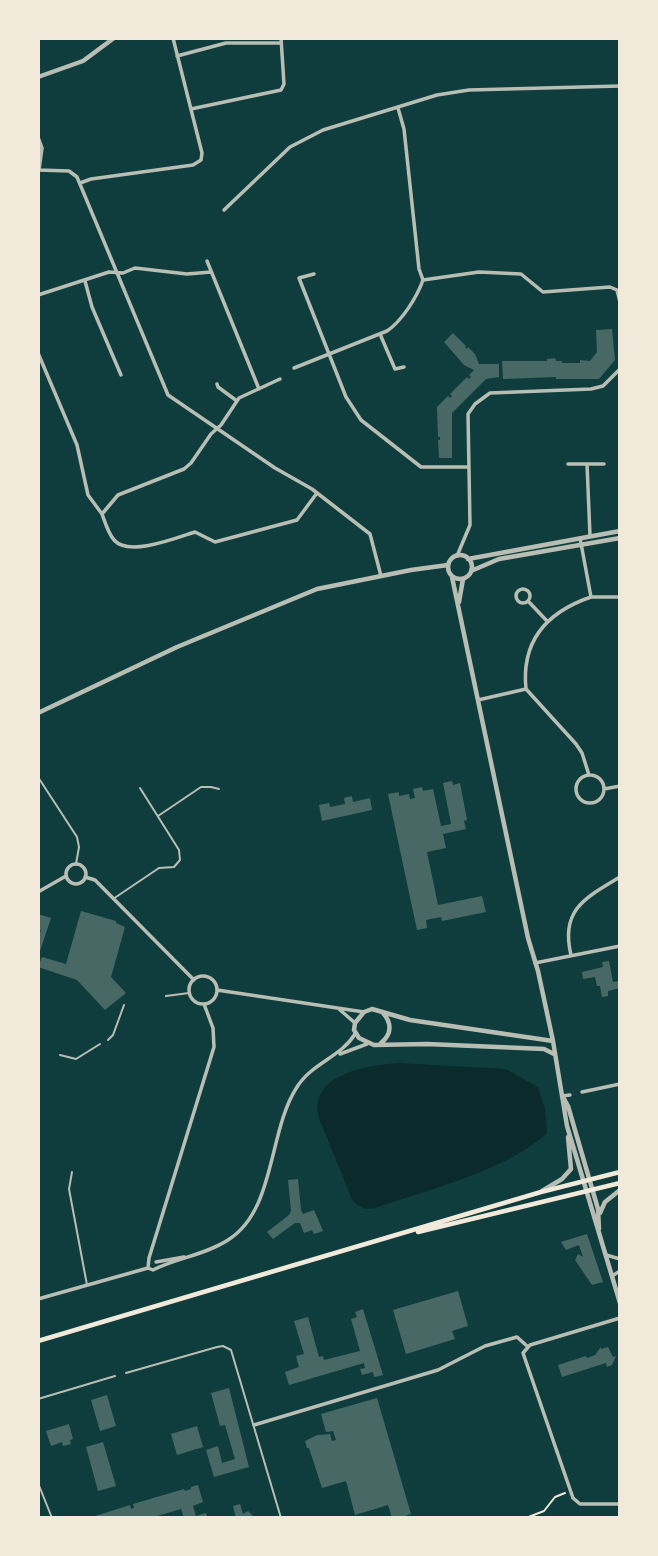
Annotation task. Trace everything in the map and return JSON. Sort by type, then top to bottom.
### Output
[{"type":"main road","points":[[38,1341],[541,1192],[620,1172]]},
{"type":"main road","points":[[373,1243],[620,1184]]},
{"type":"street","points":[[38,77],[83,61],[114,38]]},
{"type":"street","points":[[80,183],[91,179],[198,163],[202,153],[173,38]]},
{"type":"street","points":[[177,56],[226,41],[281,41],[284,84],[281,90],[191,109]]},
{"type":"street","points":[[224,210],[284,153],[301,140],[323,130],[437,96],[469,90],[620,86]]},
{"type":"street","points":[[295,368],[380,334],[396,323],[420,288],[423,280],[419,269],[404,129],[398,108]]},
{"type":"street","points":[[38,137],[42,148],[39,170],[73,172],[80,183],[163,389],[174,400],[317,493],[370,534],[381,576]]},
{"type":"street","points":[[207,261],[259,388]]},
{"type":"street","points":[[38,295],[108,272],[117,273],[135,268],[187,274],[211,272]]},
{"type":"street","points":[[423,280],[479,272],[521,274],[543,292],[614,288],[619,294],[620,302]]},
{"type":"street","points":[[314,274],[299,278],[346,397],[366,424],[421,467],[468,467]]},
{"type":"street","points":[[85,281],[92,307],[121,376]]},
{"type":"street","points":[[380,334],[395,369],[404,367]]},
{"type":"street","points":[[38,353],[77,445],[88,495],[102,514],[111,537],[121,546],[134,548],[195,532],[215,542],[289,524],[303,515],[317,493]]},
{"type":"street","points":[[541,1192],[562,1179],[570,1168],[567,1126],[553,1041],[448,565],[457,555],[470,525],[468,414],[483,397],[501,392],[591,389],[603,386],[620,369]]},
{"type":"street","points":[[102,514],[118,495],[184,469],[239,398],[280,379]]},
{"type":"street","points":[[216,384],[237,401]]},
{"type":"street","points":[[568,464],[604,464]]},
{"type":"street","points":[[587,464],[590,537]]},
{"type":"street","points":[[457,555],[468,559],[620,531]]},
{"type":"street","points":[[580,538],[591,597]]},
{"type":"street","points":[[459,610],[463,579],[471,571],[499,559],[620,538]]},
{"type":"street","points":[[468,559],[471,571]]},
{"type":"street","points":[[38,713],[166,652],[317,589],[448,565]]},
{"type":"street","points":[[452,577],[463,579]]},
{"type":"street","points":[[518,591],[528,591],[528,601],[524,603],[518,600],[518,591]]},
{"type":"street","points":[[589,775],[576,744],[526,689],[526,667],[530,649],[547,621],[570,604],[591,597],[620,597]]},
{"type":"street","points":[[528,601],[547,621]]},
{"type":"street","points":[[478,700],[526,689]]},
{"type":"street","points":[[589,775],[599,778],[604,789],[602,797],[595,802],[582,800],[577,787],[580,779],[589,775]]},
{"type":"street","points":[[604,789],[620,786]]},
{"type":"street","points":[[38,892],[66,876],[68,867],[76,864],[84,868],[85,877],[82,882],[75,884],[66,876]]},
{"type":"street","points":[[85,877],[94,880],[194,980]]},
{"type":"street","points":[[571,955],[569,928],[574,911],[583,900],[620,877]]},
{"type":"street","points":[[535,963],[620,946]]},
{"type":"street","points":[[201,976],[210,978],[217,990],[212,1001],[204,1004],[196,1002],[189,993],[194,980],[201,976]]},
{"type":"street","points":[[217,990],[364,1012],[372,1009],[410,1020],[553,1041]]},
{"type":"street","points":[[148,1268],[214,1046],[213,1028],[204,1004]]},
{"type":"street","points":[[337,1008],[355,1023]]},
{"type":"street","points":[[38,1299],[148,1268],[153,1270],[228,1240],[248,1221],[259,1198],[292,1096],[310,1072],[347,1046],[355,1034],[355,1023],[364,1012]]},
{"type":"street","points":[[380,1043],[390,1029],[383,1013]]},
{"type":"street","points":[[355,1034],[367,1044]]},
{"type":"street","points":[[495,1047],[503,1044],[543,1046],[553,1041]]},
{"type":"street","points":[[331,1056],[367,1044],[380,1043],[544,1049],[555,1055]]},
{"type":"street","points":[[582,1092],[620,1084]]},
{"type":"street","points":[[562,1096],[570,1095]]},
{"type":"street","points":[[562,1096],[568,1106],[591,1179],[600,1217]]},
{"type":"street","points":[[567,1126],[620,1303]]},
{"type":"street","points":[[599,1230],[605,1202],[620,1190]]},
{"type":"street","points":[[149,1262],[193,1255]]},
{"type":"street","points":[[606,1255],[620,1259]]},
{"type":"street","points":[[156,1262],[156,1268]]},
{"type":"street","points":[[612,1276],[620,1271]]},
{"type":"street","points":[[620,1318],[527,1346],[523,1354],[574,1500],[580,1504],[620,1504]]},
{"type":"street","points":[[254,1425],[437,1370],[499,1341],[517,1337],[527,1346]]},
{"type":"lane","points":[[38,777],[76,837],[79,848],[76,864]]},
{"type":"lane","points":[[157,817],[201,787],[219,789]]},
{"type":"lane","points":[[113,899],[159,868],[169,869],[180,860],[178,850],[140,788]]},
{"type":"lane","points":[[166,996],[189,993]]},
{"type":"lane","points":[[108,1040],[113,1035],[124,1005]]},
{"type":"lane","points":[[60,1055],[76,1059],[100,1044]]},
{"type":"lane","points":[[72,1172],[69,1189],[87,1286]]},
{"type":"lane","points":[[126,1373],[218,1347],[231,1350],[281,1517]]},
{"type":"lane","points":[[38,1399],[115,1376]]},
{"type":"lane","points":[[38,1483],[52,1517]]},
{"type":"path","points":[[526,1517],[544,1511],[555,1497],[570,1492]]},
{"type":"water","points":[[399,1063],[506,1069],[538,1087],[545,1109],[547,1133],[513,1157],[468,1177],[376,1208],[362,1208],[352,1200],[320,1122],[319,1100],[324,1089],[333,1080],[345,1074],[373,1066]]},
{"type":"building","points":[[612,329],[615,360],[599,379],[503,379],[502,361],[547,361],[555,358],[562,363],[590,361],[597,352],[596,330]]},
{"type":"building","points":[[453,333],[475,354],[479,364],[499,364],[499,377],[486,379],[452,413],[452,458],[439,458],[437,407],[448,396],[452,396],[450,394],[467,377],[471,377],[469,375],[474,370],[464,365],[444,342]]},
{"type":"building","points":[[452,781],[453,785],[460,783],[467,820],[464,821],[466,829],[443,834],[446,848],[427,852],[438,905],[482,896],[486,912],[442,921],[441,917],[426,920],[427,928],[417,930],[388,794],[409,794],[410,799],[415,798],[413,789],[433,789],[441,826],[451,824],[443,783]]},
{"type":"building","points":[[352,796],[353,802],[370,798],[372,810],[322,821],[319,805],[329,803],[330,807],[345,804],[344,798]]},
{"type":"building","points":[[81,911],[116,921],[125,927],[111,977],[126,993],[105,1010],[77,980],[38,967],[42,957],[66,964]]},
{"type":"building","points":[[38,914],[51,918],[39,954],[38,938],[41,930],[38,929]]},
{"type":"building","points":[[609,961],[613,982],[620,981],[620,988],[608,991],[608,996],[602,997],[595,977],[583,979],[582,972],[603,967],[602,962]]},
{"type":"building","points":[[298,1179],[301,1210],[303,1214],[314,1210],[323,1231],[314,1234],[312,1230],[304,1233],[300,1223],[295,1223],[273,1239],[267,1232],[291,1211],[288,1180]]},
{"type":"building","points":[[587,1234],[603,1282],[592,1285],[575,1260],[578,1254],[583,1257],[579,1245],[566,1250],[561,1242]]},
{"type":"building","points":[[458,1291],[468,1326],[452,1331],[455,1339],[406,1354],[393,1310]]},
{"type":"building","points":[[363,1309],[383,1375],[374,1377],[373,1372],[362,1375],[360,1369],[365,1368],[364,1363],[289,1385],[285,1372],[299,1367],[296,1356],[304,1354],[294,1321],[308,1317],[319,1357],[323,1356],[324,1360],[360,1351],[351,1319],[357,1317],[355,1312]]},
{"type":"building","points":[[601,1347],[608,1347],[613,1357],[616,1356],[612,1365],[607,1367],[606,1363],[562,1377],[558,1365],[595,1355]]},
{"type":"building","points":[[229,1388],[249,1467],[214,1477],[206,1450],[218,1446],[222,1463],[235,1459],[225,1425],[220,1426],[211,1393]]},
{"type":"building","points":[[107,1395],[116,1426],[100,1431],[91,1400]]},
{"type":"building","points":[[377,1398],[411,1514],[399,1518],[392,1518],[388,1505],[355,1515],[346,1481],[322,1488],[305,1441],[317,1435],[330,1434],[332,1441],[336,1440],[333,1431],[326,1432],[321,1414]]},
{"type":"building","points":[[69,1424],[73,1439],[70,1440],[71,1444],[63,1446],[62,1442],[51,1446],[46,1431]]},
{"type":"building","points":[[197,1426],[203,1447],[177,1455],[171,1434]]},
{"type":"building","points":[[103,1442],[116,1486],[98,1491],[86,1447]]},
{"type":"building","points":[[198,1485],[203,1502],[193,1506],[196,1516],[206,1513],[208,1518],[184,1518],[181,1509],[150,1518],[89,1518],[130,1505],[131,1509],[134,1508],[133,1504],[184,1489],[185,1491]]},
{"type":"building","points":[[240,1504],[243,1514],[248,1511],[255,1518],[236,1518],[233,1506]]}]
